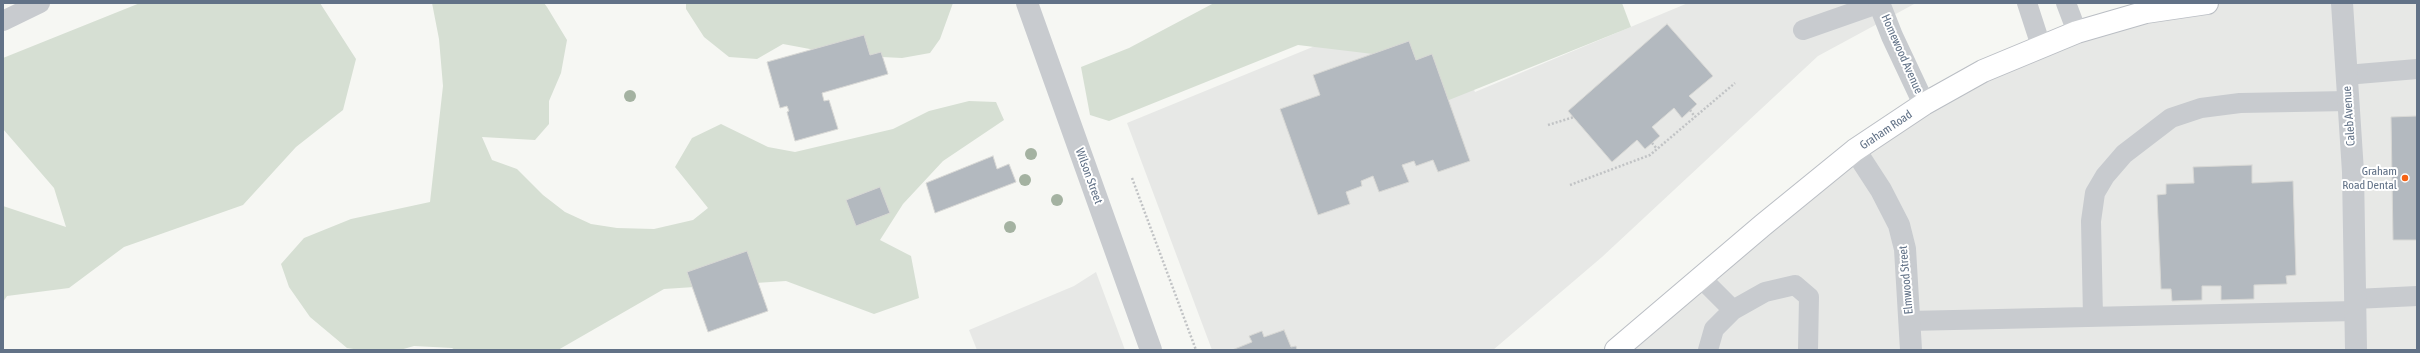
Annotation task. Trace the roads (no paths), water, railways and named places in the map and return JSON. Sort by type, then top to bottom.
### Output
[{"type":"main road","name":"Graham Road","points":[[1616,350],[1855,150],[1924,104],[1983,71],[2077,32],[2146,12],[2207,3]]},
{"type":"street","name":"Wilson Street","points":[[1027,3],[1151,350]]},
{"type":"street","name":"Homewood Avenue","points":[[1880,3],[1892,36],[1924,104]]},
{"type":"street","name":"Caleb Avenue","points":[[2342,3],[2353,172],[2356,350]]},
{"type":"street","name":"Elmwood Street","points":[[1855,150],[1881,190],[1899,225],[1905,249],[1911,350]]},
{"type":"lane","points":[[3,21],[40,3]]},
{"type":"lane","points":[[1803,30],[1880,3]]},
{"type":"lane","points":[[2027,3],[2041,46]]},
{"type":"lane","points":[[2066,3],[2077,32]]},
{"type":"lane","points":[[2346,75],[2417,69]]},
{"type":"lane","points":[[2093,317],[2092,209],[2095,193],[2104,176],[2124,154],[2171,118],[2201,108],[2240,103],[2348,101]]},
{"type":"lane","points":[[1701,278],[1733,310]]},
{"type":"lane","points":[[1708,350],[1714,329],[1733,310],[1765,292],[1795,285],[1809,297],[1808,350]]},
{"type":"lane","points":[[1909,321],[2093,317],[2355,305],[2417,296]]},
{"type":"place","name":"Graham Road Dental","points":[[2405,178]]}]
